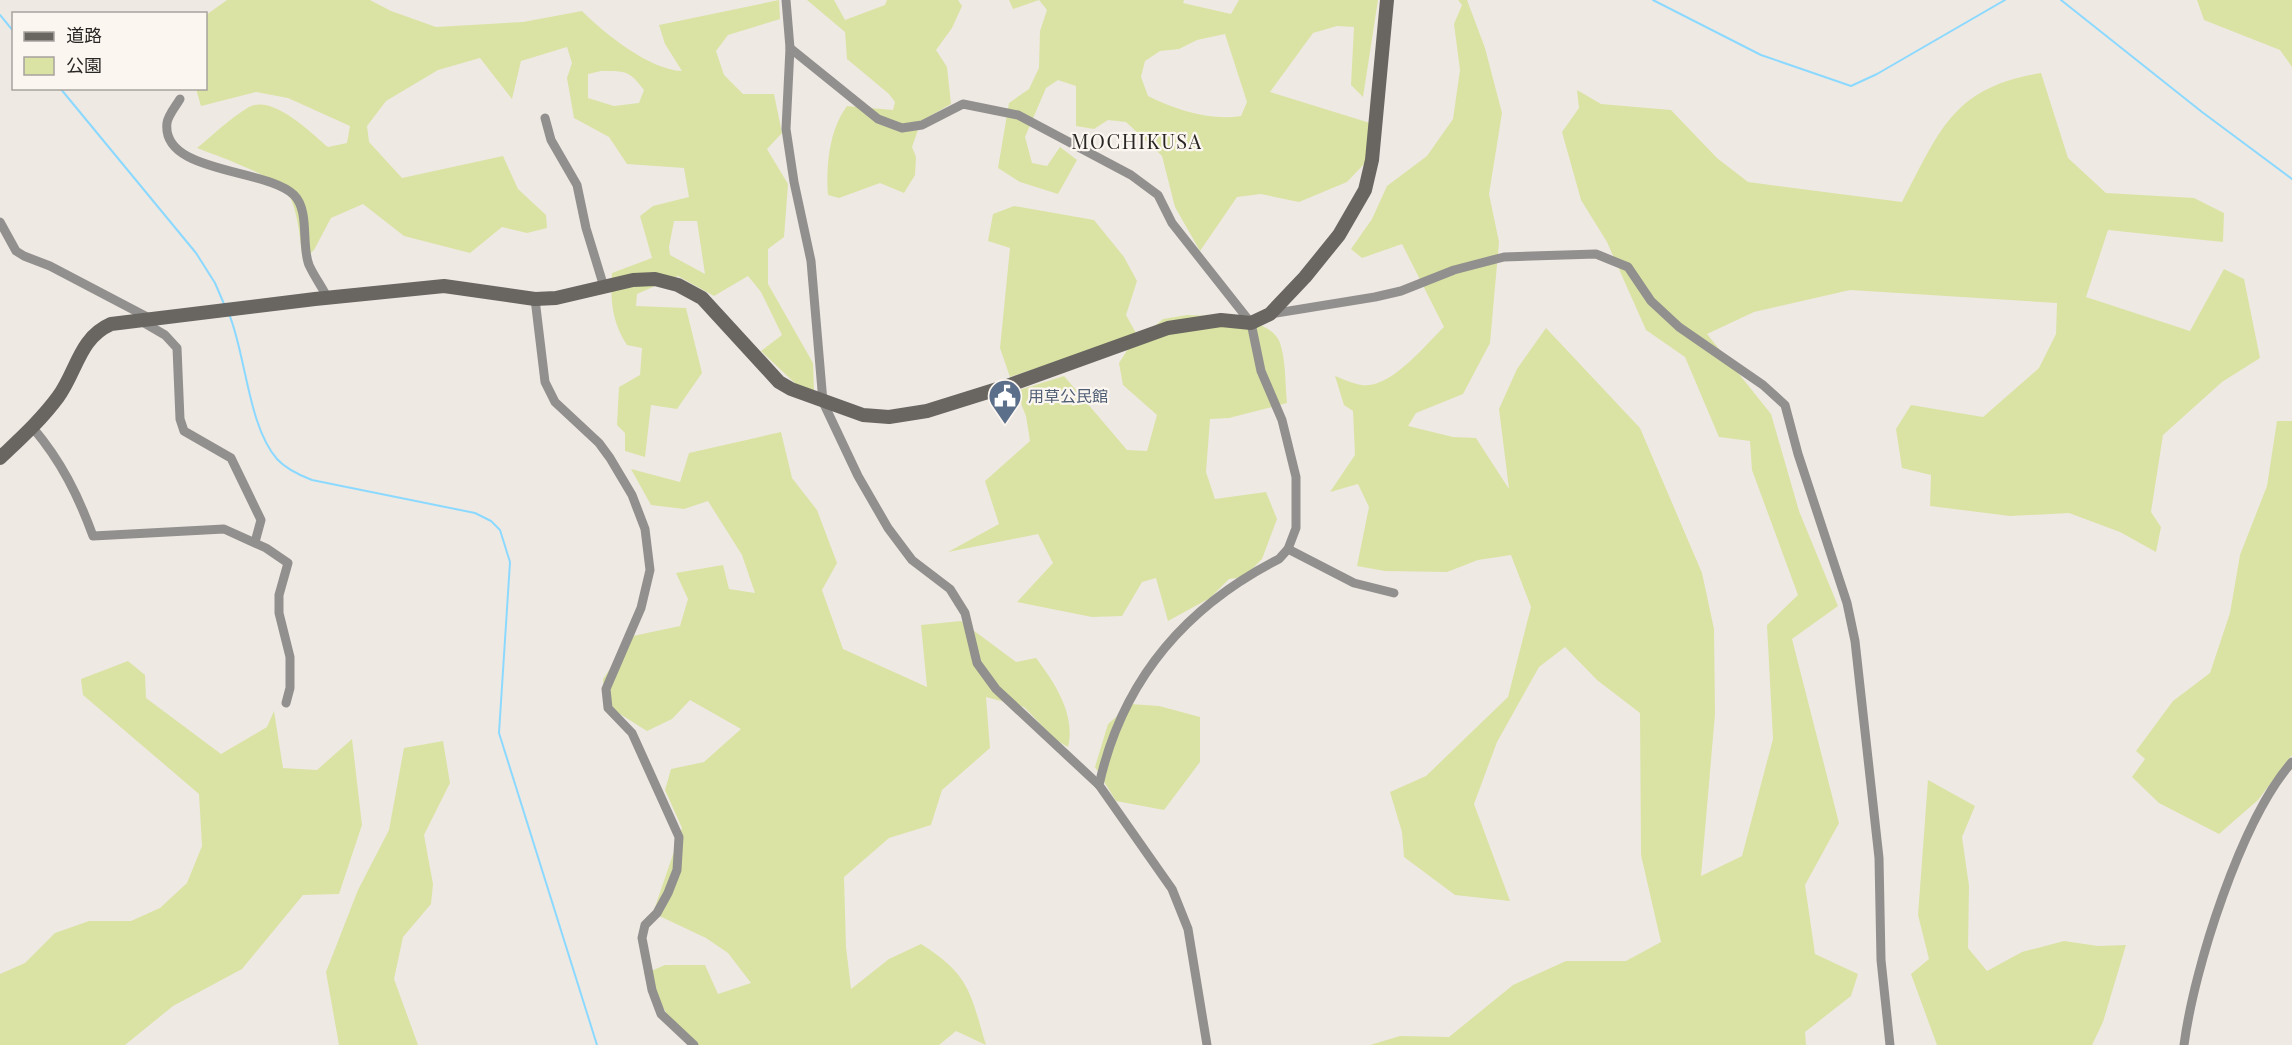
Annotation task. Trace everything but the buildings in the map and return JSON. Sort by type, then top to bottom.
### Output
[{"type":"street","points":[[786,0],[790,48],[786,129],[794,182],[811,261],[823,402],[858,476],[888,528],[912,560],[950,589],[965,613],[977,663],[996,689],[1099,785],[1172,889],[1188,929],[1207,1045]]},
{"type":"street","points":[[1270,314],[1305,277],[1339,235],[1365,190],[1372,160],[1387,0]]},
{"type":"street","points":[[790,48],[878,119],[902,128],[922,125],[963,104],[987,107],[1018,115],[1131,176],[1158,195],[1172,223],[1198,258],[1216,275],[1251,323],[1261,371],[1282,420],[1296,477],[1296,528],[1288,549],[1279,559],[1194,615],[1173,636],[1145,675],[1110,742],[1099,785]]},
{"type":"street","points":[[180,99],[167,121],[167,131],[174,148],[193,160],[260,178],[292,193],[300,203],[304,248],[309,266],[327,297]]},
{"type":"street","points":[[545,118],[552,140],[577,185],[586,228],[604,287]]},
{"type":"street","points":[[0,222],[16,251],[50,266],[145,319],[177,348],[179,407],[184,431],[231,458],[261,520],[255,542]]},
{"type":"street","points":[[0,458],[33,428],[60,395],[84,345],[99,329],[111,324],[145,319],[327,297],[444,286],[535,299],[556,298],[633,280],[655,279],[678,285],[702,298],[779,382],[823,402],[864,415],[881,416],[927,411],[1007,386],[1168,328],[1221,320],[1251,323],[1270,314],[1393,293],[1454,270],[1504,256],[1596,254],[1628,267],[1651,301],[1679,327],[1763,386],[1785,405],[1847,603],[1855,641],[1879,858],[1881,960],[1890,1045]]},
{"type":"street","points":[[535,299],[545,382],[555,402],[599,443],[610,458],[632,495],[647,538],[650,570],[641,608],[606,689],[608,708],[632,733],[679,837],[677,870],[657,913],[645,925],[642,938],[652,990],[661,1014],[694,1045]]},
{"type":"street","points":[[33,428],[56,455],[70,480],[93,536],[224,529],[255,542],[288,563],[279,595],[279,613],[290,657],[290,688],[286,703]]},
{"type":"street","points":[[1288,549],[1354,584],[1394,592]]},
{"type":"street","points":[[2184,1045],[2199,975],[2221,904],[2258,812],[2292,762]]},
{"type":"green space","points":[[227,0],[370,0],[391,11],[436,27],[523,22],[582,11],[615,40],[642,58],[669,69],[682,71],[665,44],[659,25],[779,0],[780,19],[728,35],[716,51],[724,75],[743,94],[774,94],[782,133],[767,149],[788,184],[784,237],[768,249],[768,284],[813,363],[814,391],[800,388],[761,351],[782,335],[761,292],[748,276],[714,296],[678,276],[637,294],[636,306],[686,308],[702,373],[677,409],[651,405],[645,457],[625,451],[625,433],[617,425],[619,387],[640,375],[642,348],[627,345],[618,328],[612,302],[612,273],[652,258],[640,216],[653,206],[689,197],[684,168],[627,164],[609,137],[574,118],[567,78],[572,63],[567,47],[521,61],[512,99],[480,58],[438,70],[386,101],[367,126],[369,142],[402,178],[503,156],[518,189],[546,215],[547,228],[527,233],[502,227],[470,253],[404,236],[363,204],[331,218],[314,250],[303,260],[296,214],[286,191],[257,172],[197,148],[235,116],[259,104],[280,110],[328,147],[347,143],[350,126],[288,98],[256,92],[201,106],[196,90],[207,90],[207,14]],"holes":[[[601,71],[630,75],[644,90],[639,103],[614,106],[588,98],[588,74]],[[674,221],[697,221],[705,274],[670,255],[669,247]]]},
{"type":"green space","points":[[807,0],[834,0],[845,20],[885,5],[887,0],[958,0],[962,6],[952,28],[936,50],[947,67],[951,104],[921,121],[912,147],[916,157],[915,175],[904,193],[880,183],[839,198],[828,195],[830,149],[836,126],[847,106],[893,110],[895,102],[889,94],[847,59],[845,32]]},
{"type":"green space","points":[[1009,0],[1039,0],[1013,9]]},
{"type":"green space","points":[[1039,0],[1184,0],[1183,3],[1231,14],[1239,0],[1378,0],[1363,97],[1351,85],[1354,27],[1337,26],[1313,33],[1270,92],[1370,123],[1365,163],[1347,182],[1299,202],[1261,194],[1237,197],[1200,251],[1175,207],[1162,156],[1126,122],[1108,120],[1094,129],[1076,126],[1076,86],[1058,80],[1046,88],[1025,137],[1032,163],[1047,166],[1060,147],[1077,160],[1058,194],[1020,182],[998,168],[1009,103],[1029,89],[1039,68],[1040,31],[1047,10]],"holes":[[[1225,34],[1247,102],[1241,116],[1229,117],[1205,116],[1170,106],[1148,96],[1141,77],[1145,61],[1160,51],[1179,49],[1197,40]]]},
{"type":"green space","points":[[1458,0],[1467,0],[1485,48],[1502,113],[1489,194],[1499,242],[1490,343],[1463,394],[1416,413],[1408,426],[1453,437],[1476,438],[1509,489],[1499,409],[1517,369],[1546,328],[1640,428],[1702,573],[1714,629],[1715,714],[1701,876],[1742,856],[1773,739],[1767,625],[1798,595],[1752,470],[1750,441],[1719,437],[1685,357],[1646,330],[1607,242],[1581,200],[1562,132],[1579,108],[1577,90],[1601,104],[1671,110],[1717,158],[1748,182],[1902,202],[1939,133],[1968,101],[1988,89],[2011,80],[2041,73],[2068,158],[2106,193],[2194,198],[2224,213],[2223,242],[2108,230],[2086,297],[2190,331],[2224,269],[2244,279],[2260,358],[2222,382],[2163,435],[2151,512],[2161,527],[2156,552],[2120,532],[2069,513],[2010,516],[1930,506],[1931,475],[1902,468],[1896,429],[1911,405],[1983,417],[2039,368],[2056,334],[2057,303],[1850,290],[1754,312],[1707,334],[1771,414],[1799,511],[1838,606],[1792,639],[1839,823],[1805,885],[1815,954],[1858,974],[1851,996],[1805,1032],[1806,1045],[1370,1045],[1400,1036],[1449,1037],[1513,985],[1566,961],[1626,961],[1661,942],[1641,855],[1640,713],[1597,680],[1565,647],[1539,667],[1497,742],[1474,804],[1510,901],[1455,895],[1404,857],[1402,832],[1390,792],[1426,776],[1508,697],[1531,607],[1511,555],[1478,560],[1447,572],[1385,571],[1357,566],[1369,507],[1358,484],[1330,492],[1355,455],[1353,411],[1344,405],[1335,376],[1362,385],[1384,380],[1407,364],[1444,327],[1402,244],[1362,258],[1351,249],[1372,219],[1387,186],[1427,156],[1453,119],[1460,70],[1454,24],[1462,5]]},
{"type":"green space","points":[[2197,0],[2292,0],[2292,67],[2280,50],[2204,20]]},
{"type":"green space","points":[[1014,206],[1094,220],[1124,257],[1137,281],[1126,315],[1137,335],[1010,377],[1000,348],[1010,248],[988,241],[993,214]]},
{"type":"green space","points":[[1187,315],[1224,317],[1252,322],[1274,334],[1282,350],[1287,403],[1229,418],[1210,419],[1206,472],[1215,499],[1266,492],[1277,519],[1262,559],[1244,577],[1229,579],[1210,598],[1168,621],[1156,578],[1142,582],[1122,616],[1092,617],[1017,602],[1053,563],[1038,534],[948,552],[999,524],[985,481],[1030,441],[1026,416],[1016,391],[1064,376],[1127,450],[1147,451],[1157,415],[1123,385],[1119,363],[1128,349],[1163,319]]},
{"type":"green space","points":[[2277,421],[2292,421],[2292,755],[2258,800],[2219,834],[2159,803],[2132,777],[2145,759],[2136,751],[2173,701],[2210,673],[2230,613],[2240,555],[2267,486]]},
{"type":"green space","points":[[781,432],[792,478],[817,510],[837,563],[822,590],[843,649],[927,687],[921,625],[961,621],[1016,662],[1036,658],[1057,689],[1066,711],[1070,735],[1068,747],[1056,740],[1024,707],[986,697],[990,748],[942,790],[931,825],[889,838],[844,877],[846,947],[851,989],[889,959],[921,944],[950,965],[966,986],[986,1045],[956,1031],[939,1045],[695,1045],[667,1014],[644,974],[665,965],[705,965],[718,994],[751,983],[728,953],[706,938],[653,913],[682,828],[665,790],[671,769],[704,762],[741,729],[690,700],[672,719],[647,731],[604,704],[603,679],[633,636],[680,626],[688,599],[676,573],[723,565],[729,589],[755,593],[742,555],[708,501],[684,509],[651,505],[631,469],[680,482],[689,453]]},
{"type":"green space","points":[[128,661],[145,675],[146,698],[221,754],[267,727],[274,711],[283,768],[317,770],[352,739],[362,825],[339,894],[303,895],[242,969],[173,1006],[125,1045],[0,1045],[0,974],[25,963],[55,933],[89,921],[131,921],[160,908],[187,883],[202,846],[199,794],[83,695],[81,679]]},
{"type":"green space","points":[[1131,704],[1159,706],[1200,717],[1200,762],[1164,810],[1116,801],[1095,767],[1108,724]]},
{"type":"green space","points":[[443,741],[450,783],[424,835],[433,884],[431,904],[403,937],[394,979],[418,1045],[339,1045],[326,972],[358,890],[389,830],[404,748]]},
{"type":"green space","points":[[1928,780],[1975,806],[1962,837],[1969,886],[1968,948],[1987,971],[2022,952],[2064,941],[2098,946],[2126,945],[2103,1022],[2092,1045],[1937,1045],[1911,974],[1929,959],[1918,915]]},
{"type":"waterway","points":[[1653,0],[1761,55],[1851,86],[1877,74],[2005,0]]},
{"type":"waterway","points":[[2061,0],[2202,112],[2292,179]]},
{"type":"waterway","points":[[0,15],[12,30]]},
{"type":"waterway","points":[[62,90],[196,253],[215,283],[224,304]]},
{"type":"waterway","points":[[229,314],[260,428],[267,445],[284,466],[312,480],[475,513],[491,521],[500,530],[510,562],[499,733],[597,1045]]},
{"type":"place","name":"用草公民館","points":[[1005,425]]},
{"type":"district","name":"MOCHIKUSA","points":[[1137,142]]}]
